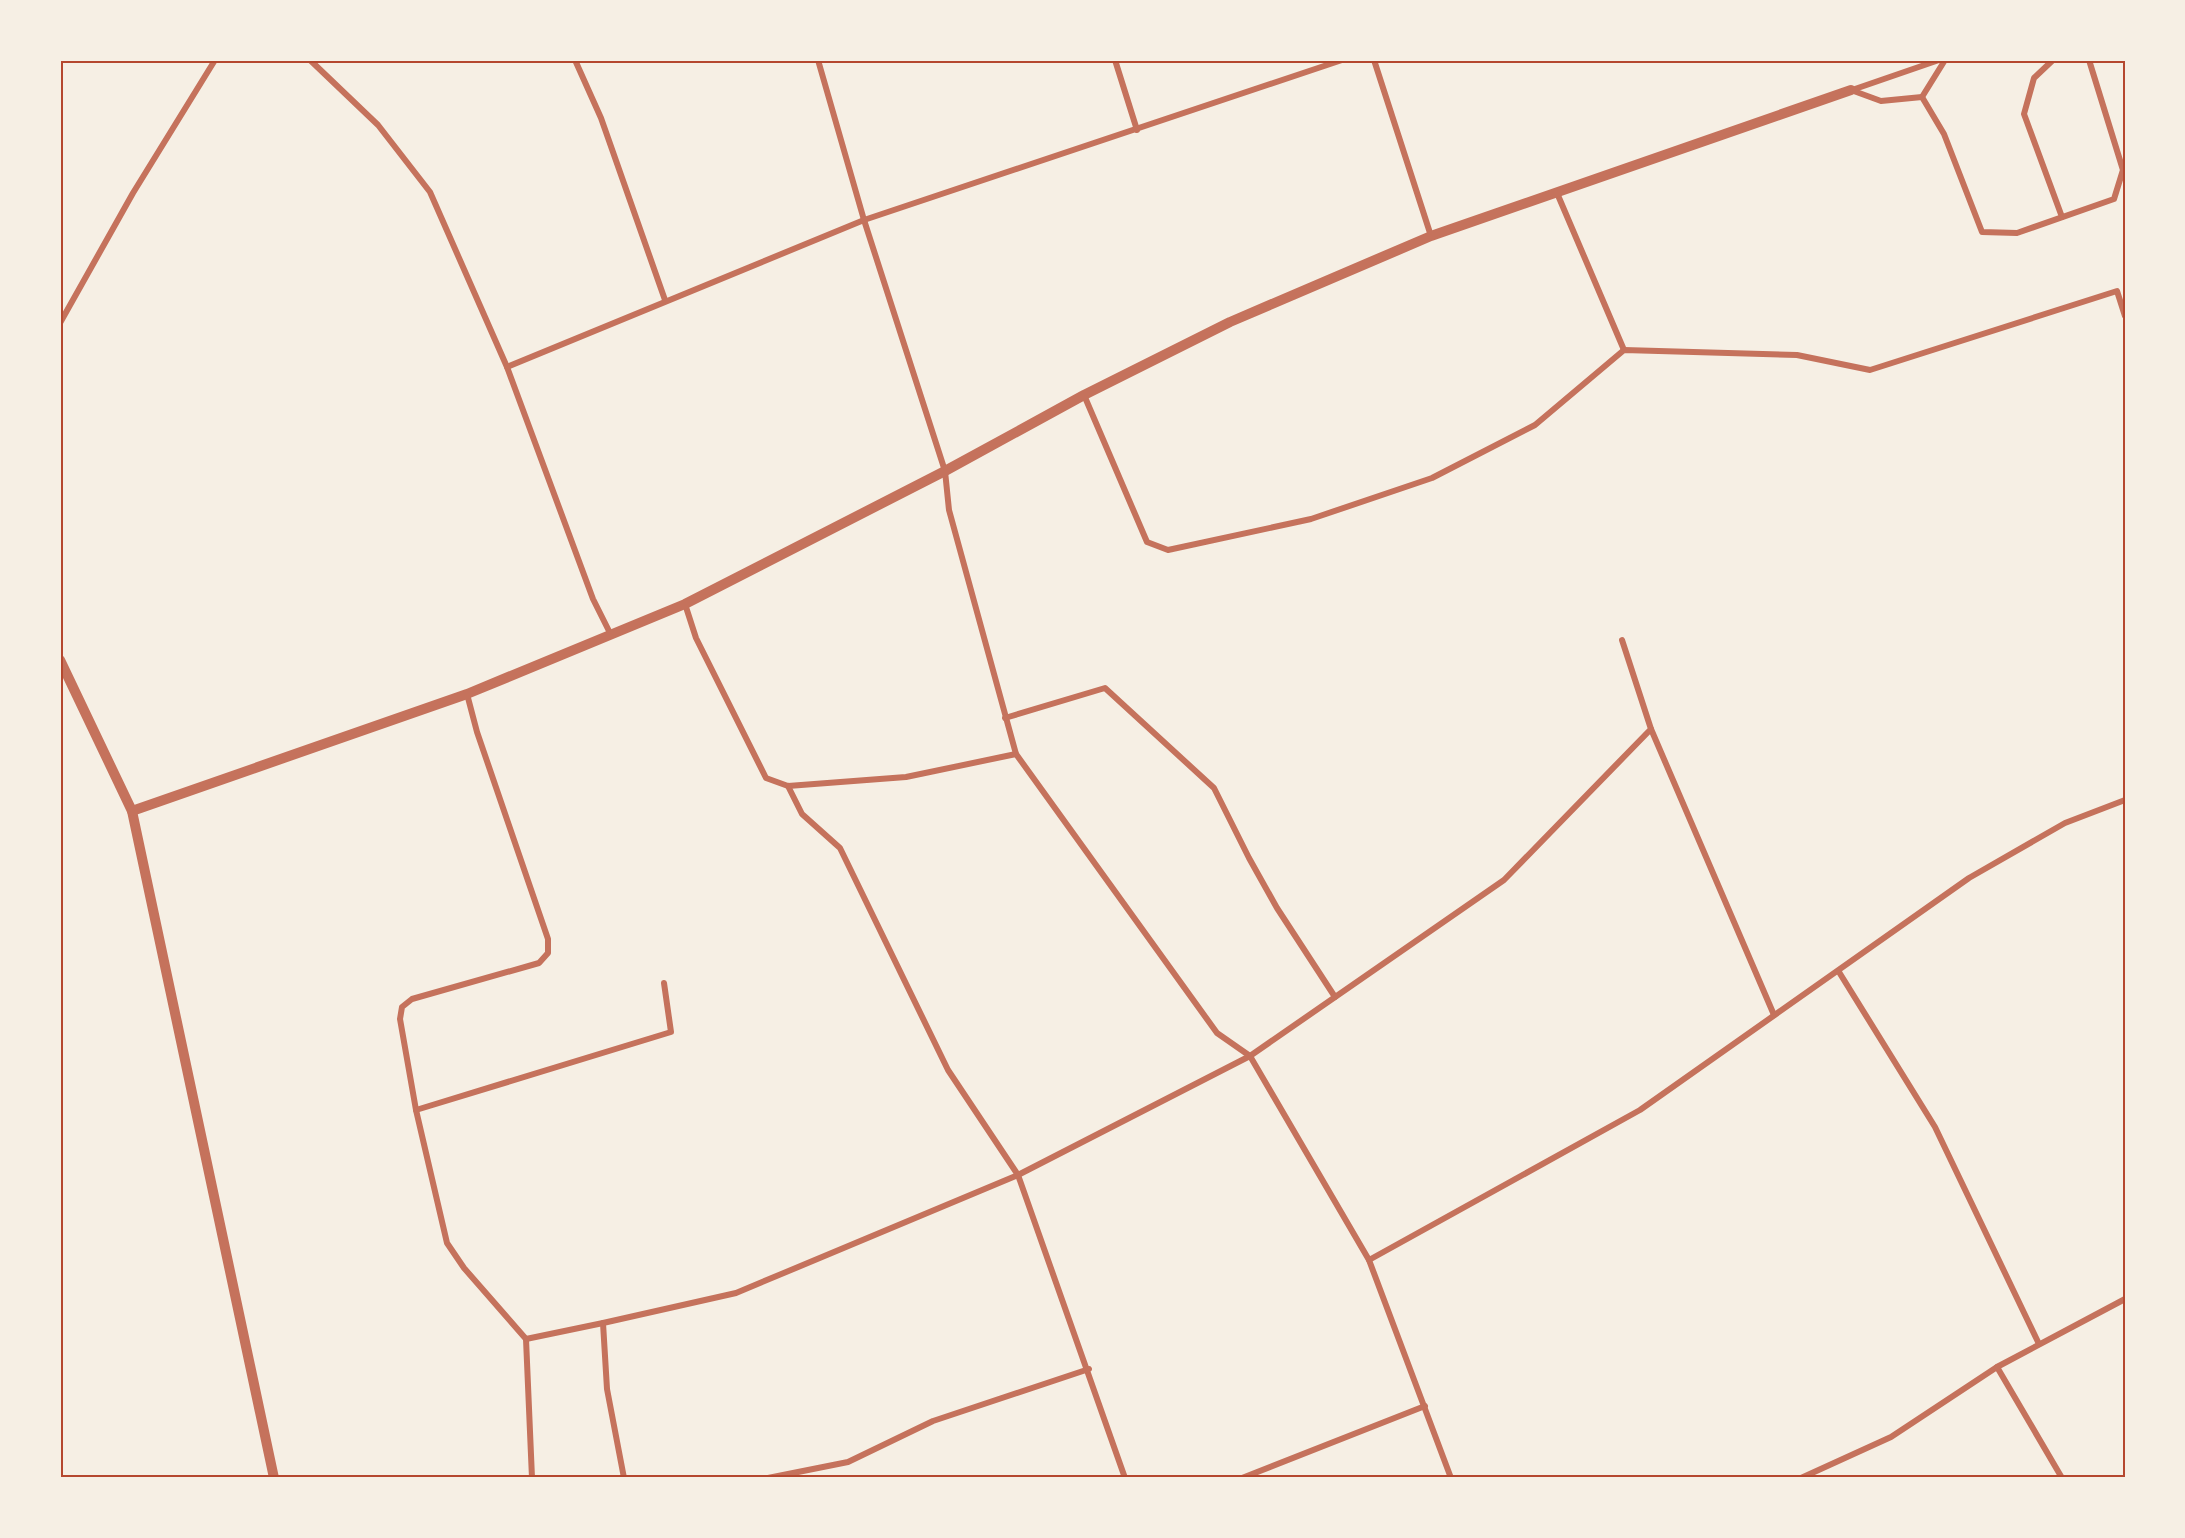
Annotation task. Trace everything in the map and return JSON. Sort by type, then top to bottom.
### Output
[{"type":"street","points":[[60,323],[133,193],[214,60]]},
{"type":"street","points":[[310,60],[378,125],[430,192],[507,367],[593,598],[611,635]]},
{"type":"street","points":[[575,60],[601,118],[666,300]]},
{"type":"street","points":[[818,60],[864,220],[945,471],[949,510],[1016,754],[1217,1033],[1250,1056],[1369,1260],[1451,1478]]},
{"type":"street","points":[[1115,60],[1137,130]]},
{"type":"street","points":[[507,367],[864,220],[1342,60]]},
{"type":"street","points":[[1374,60],[1431,236]]},
{"type":"street","points":[[132,811],[467,694],[685,604],[945,471],[1084,395],[1230,322],[1431,236],[1938,60]]},
{"type":"street","points":[[1922,97],[1946,60]]},
{"type":"street","points":[[2053,60],[2034,78],[2024,114],[2062,217]]},
{"type":"street","points":[[1922,97],[1944,134],[1982,232],[2017,233],[2114,199],[2123,170],[2089,60]]},
{"type":"street","points":[[1851,90],[1881,101],[1922,97]]},
{"type":"street","points":[[1557,193],[1624,350]]},
{"type":"street","points":[[1084,395],[1147,542],[1168,550],[1311,519],[1432,478],[1535,425],[1624,350],[1797,355],[1870,370],[2116,291],[2125,316]]},
{"type":"street","points":[[685,604],[696,638],[766,778],[788,786],[906,777],[1016,754]]},
{"type":"street","points":[[1622,640],[1652,729],[1774,1015]]},
{"type":"street","points":[[60,660],[132,811],[274,1478]]},
{"type":"street","points":[[1005,718],[1105,688],[1214,788],[1249,858],[1335,997]]},
{"type":"street","points":[[467,694],[477,732],[548,939],[548,953],[539,963],[412,999],[402,1007],[400,1018],[416,1110],[447,1243],[464,1268],[526,1339],[532,1478]]},
{"type":"street","points":[[526,1339],[736,1293],[1018,1175],[1250,1056],[1504,880],[1652,729]]},
{"type":"street","points":[[788,786],[802,814],[840,848],[948,1070],[1018,1175],[1089,1369],[1125,1478]]},
{"type":"street","points":[[1369,1260],[1640,1110],[1839,972],[1969,878],[2065,823],[2125,800]]},
{"type":"street","points":[[1839,972],[1935,1127],[2039,1344]]},
{"type":"street","points":[[416,1110],[671,1032],[664,983]]},
{"type":"street","points":[[1801,1478],[1891,1437],[1997,1367],[2125,1299]]},
{"type":"street","points":[[603,1323],[607,1389],[624,1478]]},
{"type":"street","points":[[1997,1367],[2062,1478]]},
{"type":"street","points":[[768,1478],[848,1462],[933,1420],[1089,1369]]},
{"type":"street","points":[[1242,1478],[1425,1406]]}]
